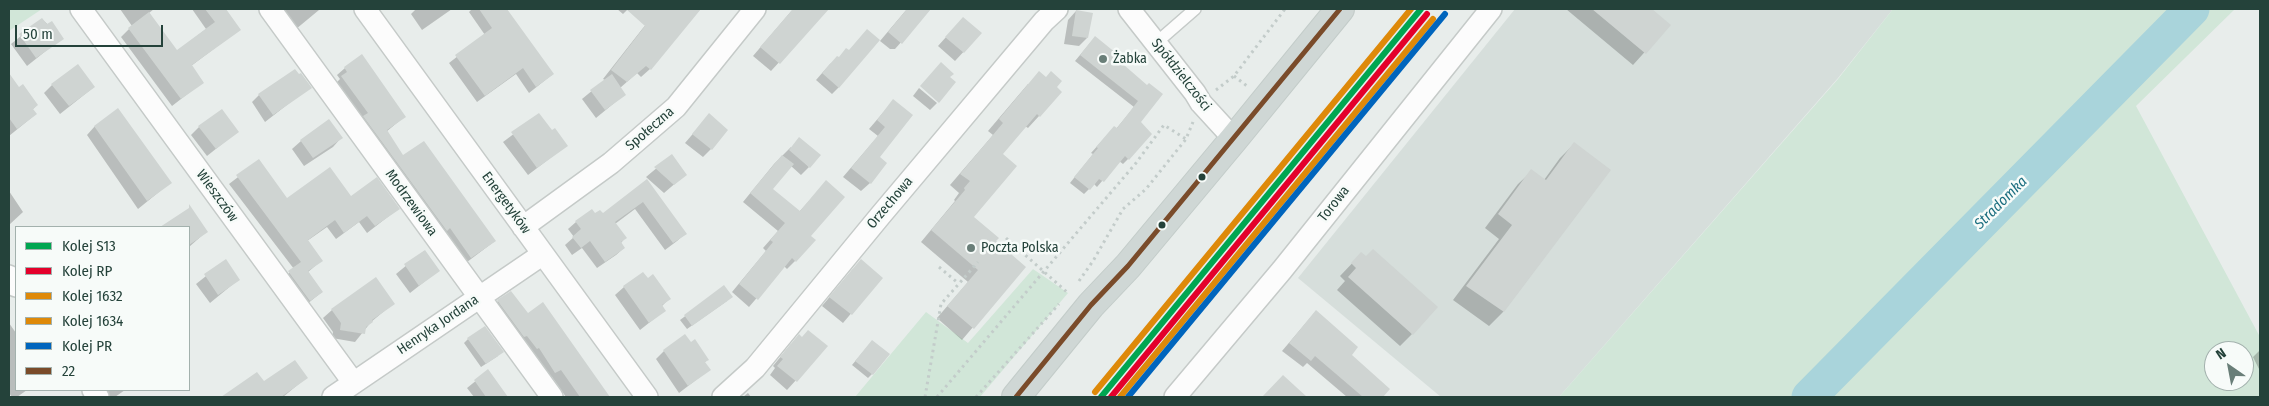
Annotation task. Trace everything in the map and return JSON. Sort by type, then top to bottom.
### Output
[{"type":"main road","points":[[1016,397],[1091,305],[1128,266],[1340,9]]},
{"type":"street","name":"Wieszczów","points":[[81,9],[353,382]]},
{"type":"street","name":"Modrzewiowa","points":[[270,9],[552,397]]},
{"type":"street","name":"Energetyków","points":[[365,9],[647,397]]},
{"type":"street","name":"Społeczna","points":[[523,227],[611,163],[676,107],[755,9]]},
{"type":"street","name":"Orzechowa","points":[[723,397],[755,368],[1044,21],[1057,9]]},
{"type":"street","name":"Spółdzielczości","points":[[1129,9],[1195,92],[1201,104],[1234,139]]},
{"type":"street","name":"Torowa","points":[[1175,397],[1282,270],[1491,9]]},
{"type":"street","name":"Henryka Jordana","points":[[333,397],[543,254]]},
{"type":"lane","points":[[1156,43],[1195,9]]},
{"type":"path","points":[[1211,94],[1234,76],[1285,9]]},
{"type":"path","points":[[976,397],[1068,293],[1093,261],[1123,210],[1146,189],[1186,139],[1195,116]]},
{"type":"path","points":[[937,397],[1136,162],[1164,125],[1186,139]]},
{"type":"path","points":[[1006,238],[1068,293]]},
{"type":"path","points":[[925,397],[941,304],[978,262]]},
{"type":"path","points":[[939,266],[958,283]]},
{"type":"shaded area","points":[[1515,9],[1893,9],[1838,78],[1559,397],[1441,397],[1298,278]]},
{"type":"green space","points":[[9,9],[42,9],[9,31]]},
{"type":"green space","points":[[1893,9],[2235,9],[2136,106],[2260,337],[2260,397],[1559,397],[1838,79]]},
{"type":"green space","points":[[1033,269],[1068,293],[980,397],[855,397],[926,312],[968,343]]},
{"type":"building","points":[[205,9],[226,9],[241,30],[192,65],[204,83],[181,99],[128,28],[149,12],[177,50],[215,22]]},
{"type":"building","points":[[479,9],[507,9],[554,74],[536,87],[523,68],[485,96],[455,55],[492,28]]},
{"type":"building","points":[[626,9],[701,9],[651,70],[646,66],[627,82],[611,70],[645,26]]},
{"type":"building","points":[[793,9],[829,9],[780,64],[760,47]]},
{"type":"building","points":[[907,9],[931,9],[902,44],[888,32]]},
{"type":"building","points":[[1592,9],[1652,9],[1671,25],[1646,54]]},
{"type":"building","points":[[1076,10],[1093,13],[1088,38],[1072,36]]},
{"type":"building","points":[[963,17],[982,33],[964,53],[945,37]]},
{"type":"building","points":[[42,18],[47,24],[52,21],[64,39],[36,58],[19,34]]},
{"type":"building","points":[[867,29],[880,40],[839,88],[822,73],[846,48],[849,50]]},
{"type":"building","points":[[1095,36],[1127,62],[1124,65],[1147,85],[1149,83],[1163,94],[1141,122],[1152,134],[1129,160],[1125,156],[1104,182],[1099,179],[1090,190],[1074,177],[1098,148],[1096,147],[1114,126],[1117,128],[1138,101],[1080,55]]},
{"type":"building","points":[[362,54],[406,117],[387,130],[403,155],[424,141],[496,241],[471,258],[450,228],[447,231],[363,116],[368,113],[341,76],[347,72],[344,67]]},
{"type":"building","points":[[941,62],[954,74],[950,77],[956,82],[939,103],[920,86]]},
{"type":"building","points":[[78,64],[95,87],[69,106],[51,84]]},
{"type":"building","points":[[295,69],[299,74],[301,73],[312,88],[273,115],[258,94]]},
{"type":"building","points":[[1039,71],[1046,77],[1051,71],[1062,81],[1057,87],[1062,92],[1040,117],[1037,114],[1003,154],[1017,166],[974,217],[999,238],[996,241],[1026,267],[974,329],[947,306],[978,270],[931,230],[965,190],[964,188],[970,181],[960,174],[1003,123],[999,119]]},
{"type":"building","points":[[9,73],[19,87],[23,84],[38,105],[33,109],[37,114],[17,129],[9,118]]},
{"type":"building","points":[[612,74],[626,95],[605,110],[590,90]]},
{"type":"building","points":[[893,99],[913,115],[880,157],[887,163],[871,184],[851,168],[885,127],[877,120]]},
{"type":"building","points":[[118,108],[172,183],[147,201],[94,126]]},
{"type":"building","points":[[222,109],[239,132],[216,149],[198,126]]},
{"type":"building","points":[[539,113],[552,130],[555,128],[568,146],[537,168],[511,132]]},
{"type":"building","points":[[709,113],[728,130],[712,150],[692,134]]},
{"type":"building","points":[[329,119],[343,138],[313,158],[300,140]]},
{"type":"building","points":[[799,137],[821,155],[810,168],[789,150]]},
{"type":"building","points":[[1574,142],[1611,170],[1504,312],[1466,286],[1512,225],[1498,214],[1531,169],[1546,180]]},
{"type":"building","points":[[672,154],[687,175],[674,185],[654,167]]},
{"type":"building","points":[[782,155],[794,164],[773,189],[800,211],[826,180],[845,197],[811,236],[816,240],[796,262],[792,258],[758,300],[739,284],[773,242],[770,240],[785,223],[750,193]]},
{"type":"building","points":[[259,159],[287,198],[330,167],[351,196],[377,177],[400,209],[375,226],[367,216],[344,233],[335,220],[308,240],[323,261],[308,271],[323,292],[310,301],[288,271],[301,262],[236,175]]},
{"type":"building","points":[[647,179],[687,234],[673,243],[643,202],[615,222],[627,238],[621,242],[625,248],[605,262],[590,241],[581,248],[572,237],[581,229],[575,221],[592,209],[595,213],[600,210],[603,213]]},
{"type":"building","points":[[189,204],[208,232],[190,244],[190,226],[162,226],[189,208]]},
{"type":"building","points":[[1373,249],[1438,307],[1413,335],[1348,277],[1356,268],[1351,263],[1361,252],[1366,256]]},
{"type":"building","points":[[425,250],[440,271],[419,286],[404,264]]},
{"type":"building","points":[[226,259],[240,280],[218,295],[204,274]]},
{"type":"building","points":[[861,259],[883,278],[852,315],[829,297]]},
{"type":"building","points":[[643,272],[648,278],[653,274],[671,299],[662,305],[666,311],[649,323],[623,286]]},
{"type":"building","points":[[376,277],[395,304],[372,320],[373,322],[366,327],[365,334],[340,330],[341,323],[331,309]]},
{"type":"building","points":[[724,285],[733,297],[692,326],[684,315]]},
{"type":"building","points":[[511,291],[528,313],[543,302],[610,397],[580,397],[561,370],[555,373],[539,348],[537,349],[527,336],[524,337],[497,300]]},
{"type":"building","points":[[1316,310],[1358,347],[1352,355],[1390,389],[1383,397],[1363,397],[1315,356],[1311,361],[1289,343]]},
{"type":"building","points":[[485,326],[504,352],[486,364],[467,338]]},
{"type":"building","points":[[808,330],[828,346],[797,382],[777,366],[783,359],[780,357],[799,334],[802,337]]},
{"type":"building","points":[[685,334],[691,342],[695,339],[709,360],[705,362],[711,370],[688,386],[663,350]]},
{"type":"building","points":[[872,340],[890,354],[873,375],[855,361]]},
{"type":"building","points":[[295,360],[308,378],[281,397],[221,397],[257,372],[264,381]]},
{"type":"building","points":[[488,369],[508,397],[486,397],[474,380]]},
{"type":"building","points":[[1283,375],[1307,397],[1262,397]]},
{"type":"waterway","name":"Stradomka","points":[[1809,397],[2192,9]]},
{"type":"rail line","name":"1632","points":[[1095,392],[1411,9]]},
{"type":"rail line","name":"S13","points":[[1101,397],[1421,9]]},
{"type":"rail line","name":"RP","points":[[1111,397],[1427,14]]},
{"type":"rail line","name":"PR","points":[[1128,397],[1445,14]]},
{"type":"rail line","name":"1634","points":[[1120,397],[1433,19]]},
{"type":"transit line","name":"22","points":[[1016,397],[1091,305],[1128,266],[1340,9]]},
{"type":"place","name":"Żabka","points":[[1103,59]]},
{"type":"place","name":"Poczta Polska","points":[[971,248]]}]
